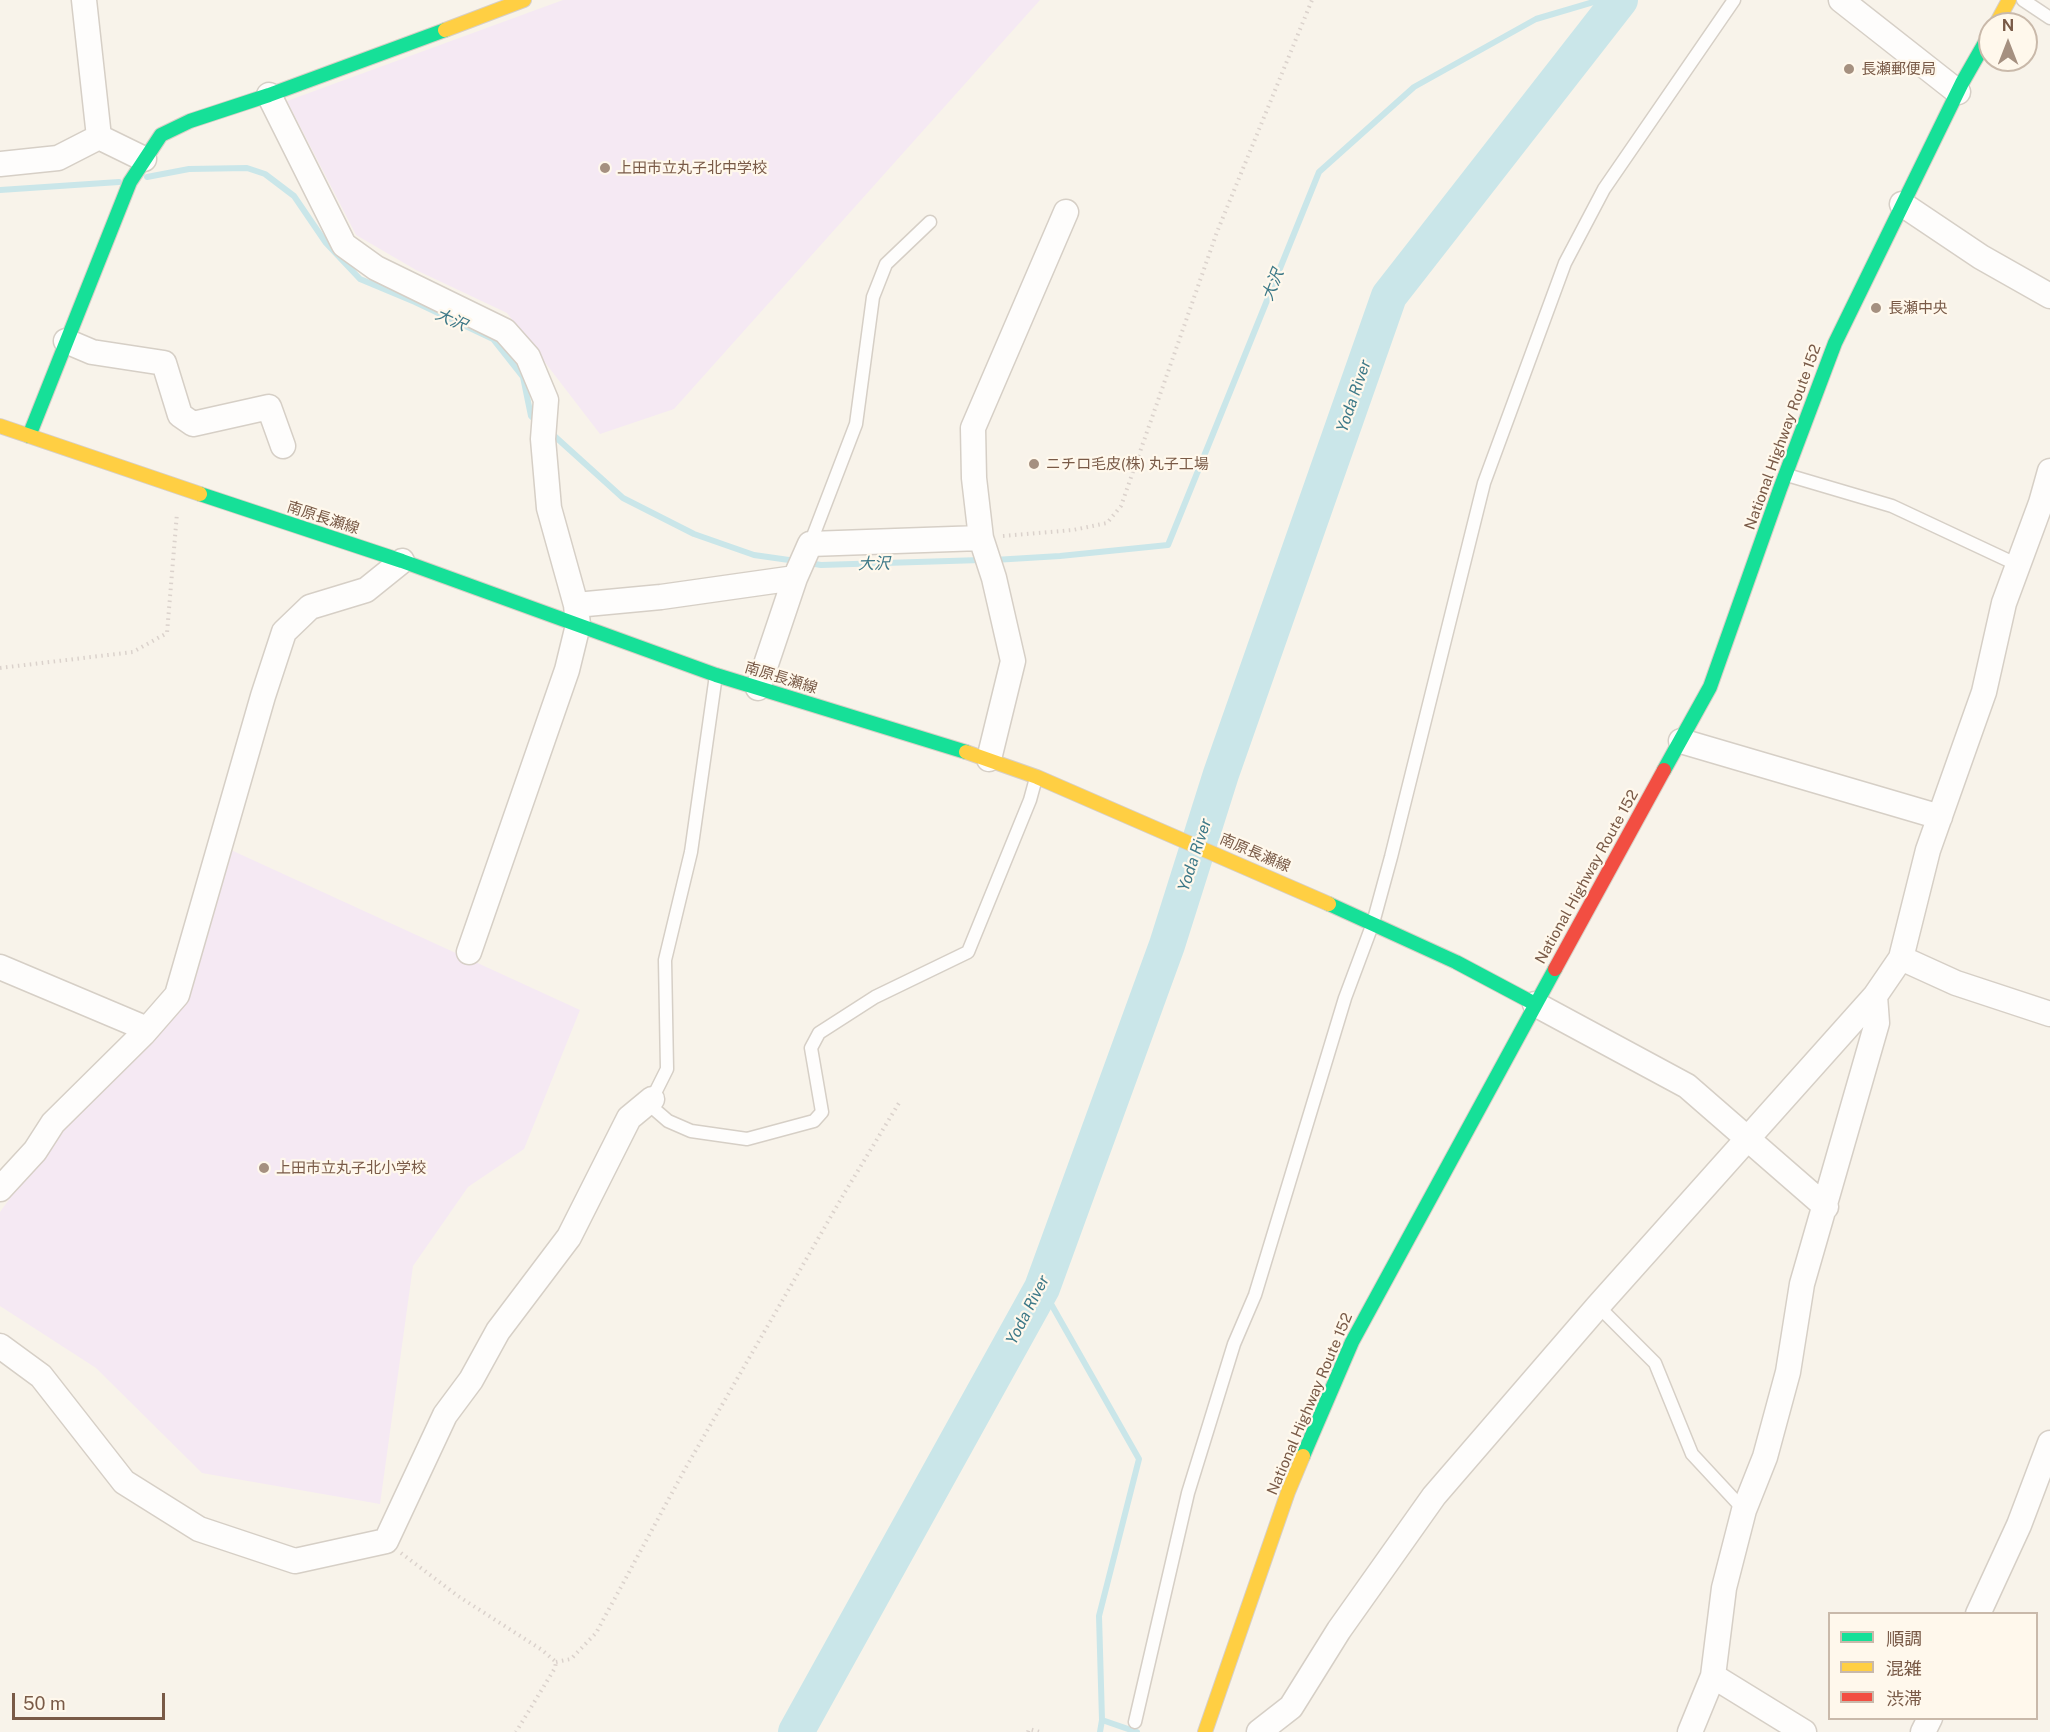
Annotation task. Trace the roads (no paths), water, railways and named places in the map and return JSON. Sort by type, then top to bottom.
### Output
[{"type":"main road","points":[[29,436],[130,182],[161,135],[190,122],[524,0]]},
{"type":"main road","name":"National Highway Route 152","points":[[1205,1732],[1252,1602],[1288,1492],[1352,1342],[1710,687],[1835,343],[1902,204],[1978,56]]},
{"type":"main road","name":"南原長瀬線","points":[[0,426],[402,561],[577,615],[716,675],[989,759],[1037,777],[1373,922],[1535,1004]]},
{"type":"street","points":[[84,0],[99,137]]},
{"type":"street","points":[[1841,0],[1958,92]]},
{"type":"street","points":[[269,95],[344,245],[375,268],[505,331],[528,357],[546,400],[543,439],[549,508],[577,615],[567,670],[469,952]]},
{"type":"street","points":[[99,137],[144,159]]},
{"type":"street","points":[[0,164],[58,159],[99,137]]},
{"type":"street","points":[[1902,204],[1981,257],[2050,296]]},
{"type":"street","points":[[989,759],[1013,661],[994,578],[981,538],[974,478],[973,428],[1066,212]]},
{"type":"street","points":[[66,341],[92,352],[164,363],[180,415],[193,424],[269,407],[283,446]]},
{"type":"street","points":[[1259,1732],[1291,1707],[1339,1630],[1434,1496],[1598,1306],[1875,996],[1901,958],[1928,850],[1984,692],[2004,603],[2041,503],[2050,471]]},
{"type":"street","points":[[758,688],[795,578],[810,544],[981,538]]},
{"type":"street","points":[[0,1188],[35,1150],[53,1123],[147,1029],[177,995],[263,696],[284,632],[310,607],[366,590],[402,561]]},
{"type":"street","points":[[577,615],[661,597],[795,578]]},
{"type":"street","points":[[1681,741],[1940,817]]},
{"type":"street","points":[[1901,958],[1956,983],[2050,1014]]},
{"type":"street","points":[[0,967],[147,1029]]},
{"type":"street","points":[[1690,1732],[1713,1676],[1724,1588],[1744,1510],[1765,1457],[1788,1372],[1802,1284],[1826,1207],[1877,1023],[1875,996]]},
{"type":"street","points":[[1535,1004],[1687,1086],[1826,1207]]},
{"type":"street","points":[[0,1346],[42,1376],[124,1482],[199,1529],[295,1561],[386,1541],[446,1415],[471,1380],[498,1331],[569,1237],[629,1118],[652,1099]]},
{"type":"street","points":[[1979,1612],[2019,1525],[2050,1443]]},
{"type":"street","points":[[1713,1676],[1804,1732]]},
{"type":"lane","points":[[1136,1722],[1188,1493],[1234,1344],[1255,1295],[1346,998],[1373,922],[1484,483],[1565,263],[1604,189],[1734,0]]},
{"type":"lane","points":[[2023,0],[2050,18]]},
{"type":"lane","points":[[810,544],[856,424],[873,297],[886,264],[930,222]]},
{"type":"lane","points":[[1786,475],[1892,506],[2018,565]]},
{"type":"lane","points":[[716,675],[691,852],[665,960],[667,1069],[652,1099],[653,1108],[668,1121],[691,1131],[747,1139],[814,1121],[822,1112],[811,1048],[819,1033],[875,997],[968,952],[1030,800],[1037,777]]},
{"type":"lane","points":[[1598,1306],[1655,1363],[1692,1454],[1744,1510]]},
{"type":"waterway","name":"大沢","points":[[994,560],[1168,545],[1319,172],[1414,87],[1536,19],[1600,0]]},
{"type":"waterway","name":"Yoda River","points":[[796,1732],[1042,1288],[1167,945],[1221,774],[1389,296],[1620,0]]},
{"type":"waterway","name":"大沢","points":[[147,177],[189,169],[247,168],[265,174],[294,196],[326,243],[360,279],[493,339],[523,377],[531,416],[537,422]]},
{"type":"waterway","name":"大沢","points":[[0,190],[119,182]]},
{"type":"waterway","name":"大沢","points":[[550,432],[623,498],[694,534],[754,555],[796,561]]},
{"type":"waterway","name":"大沢","points":[[809,563],[821,565],[981,560]]},
{"type":"waterway","points":[[1042,1288],[1139,1459],[1099,1616],[1102,1720],[1100,1732]]},
{"type":"waterway","points":[[1102,1720],[1137,1732]]},
{"type":"place","name":"長瀬郵便局","points":[[1849,69]]},
{"type":"place","name":"上田市立丸子北中学校","points":[[605,168]]},
{"type":"place","name":"長瀬中央","points":[[1876,308]]},
{"type":"place","name":"ニチロ毛皮(株) 丸子工場","points":[[1034,464]]},
{"type":"place","name":"上田市立丸子北小学校","points":[[264,1168]]}]
